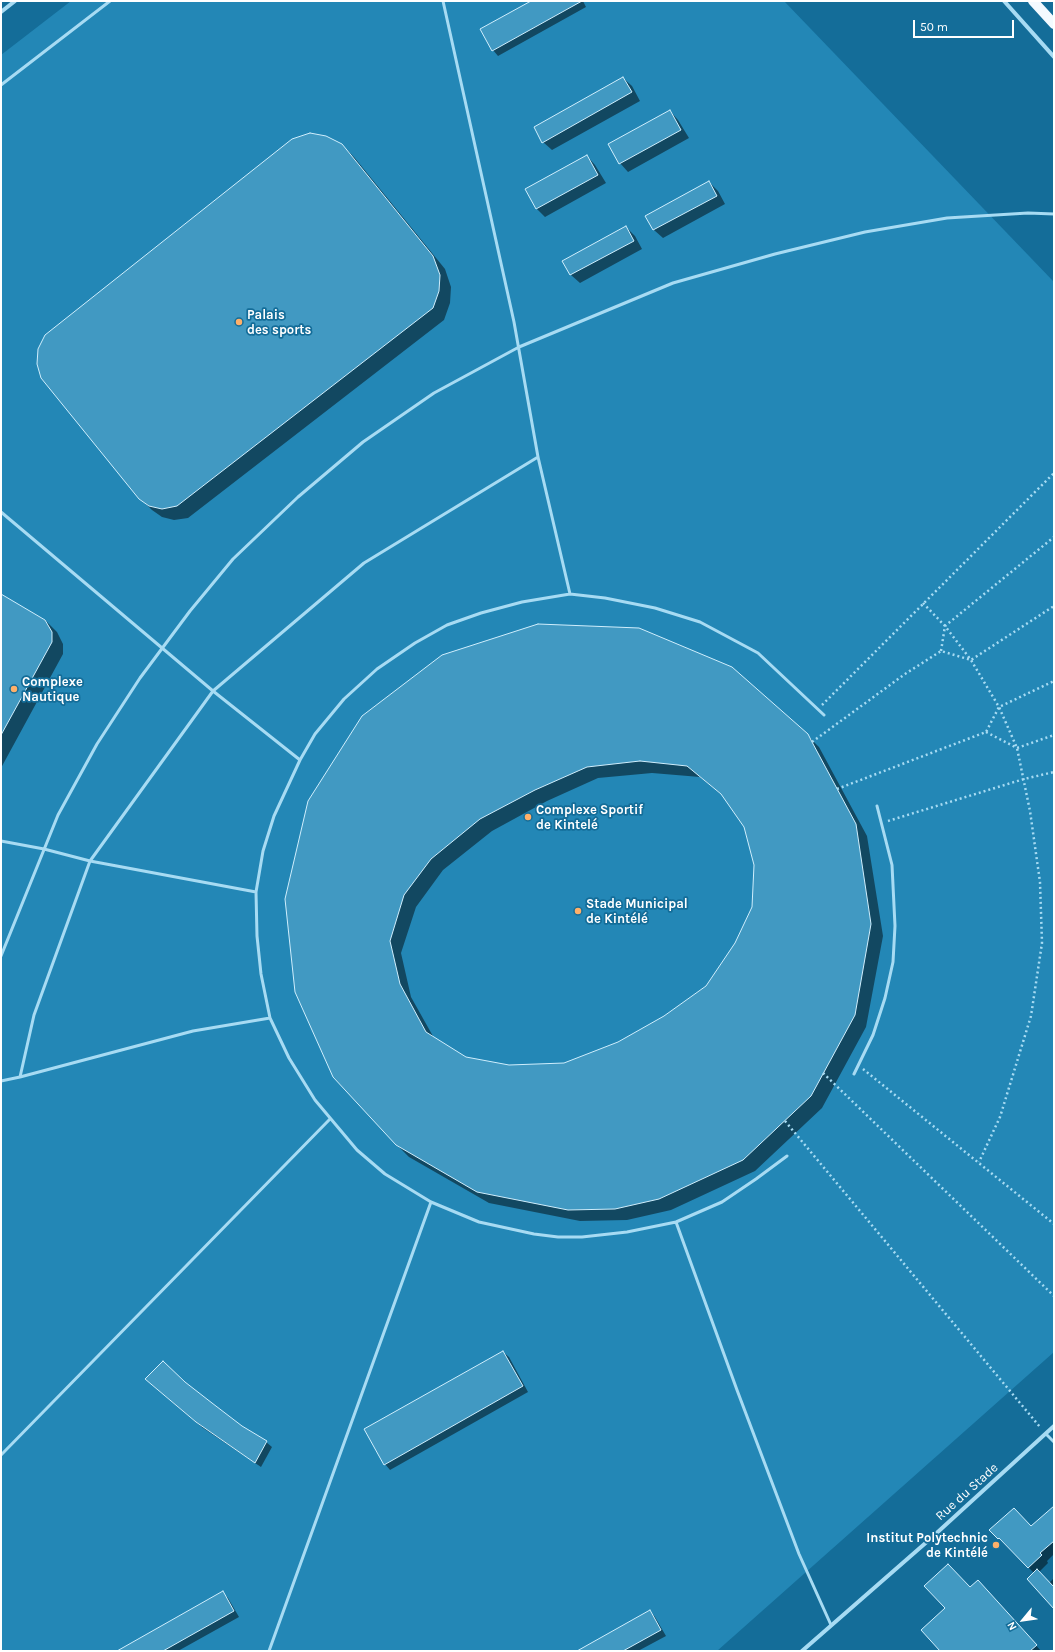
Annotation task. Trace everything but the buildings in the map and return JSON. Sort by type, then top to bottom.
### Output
[{"type":"main road","points":[[1033,1],[1054,24]]},
{"type":"street","points":[[1,12],[15,1]]},
{"type":"street","points":[[1004,1],[1054,57]]},
{"type":"street","name":"Rue du Stade","points":[[802,1651],[929,1540],[1054,1426]]},
{"type":"lane","points":[[1,85],[110,1]]},
{"type":"lane","points":[[443,1],[519,347],[538,457],[570,594]]},
{"type":"lane","points":[[1,956],[58,815],[97,744],[140,678],[162,647],[233,558],[298,497],[363,442],[434,393],[519,347],[673,283],[865,232],[947,218],[1028,213],[1054,214]]},
{"type":"lane","points":[[20,1077],[34,1015],[90,861],[213,690],[364,562],[538,457]]},
{"type":"lane","points":[[1,512],[213,690],[300,760]]},
{"type":"lane","points":[[787,1156],[722,1202],[676,1222],[627,1232],[582,1237],[558,1237],[507,1229],[478,1222],[432,1202],[385,1174],[357,1150],[330,1119],[302,1081],[270,1018],[261,974],[257,936],[256,892],[263,851],[274,816],[300,760],[315,734],[344,699],[377,669],[415,643],[447,626],[481,613],[522,602],[570,594],[605,598],[655,608],[700,622],[758,653],[824,715]]},
{"type":"lane","points":[[854,1074],[873,1035],[885,998],[893,962],[896,926],[892,866],[877,806]]},
{"type":"lane","points":[[1,841],[44,849],[90,861],[256,892]]},
{"type":"lane","points":[[1,1081],[193,1031],[270,1018]]},
{"type":"lane","points":[[1,1455],[330,1119]]},
{"type":"lane","points":[[269,1651],[432,1202]]},
{"type":"lane","points":[[676,1222],[799,1554],[831,1625]]},
{"type":"lane","points":[[1046,1434],[1054,1442]]},
{"type":"path","points":[[818,709],[1054,473]]},
{"type":"path","points":[[812,742],[905,674],[941,651],[945,626],[1054,537]]},
{"type":"path","points":[[923,603],[945,626],[971,660],[999,707],[1017,748],[1030,811],[1040,882],[1042,943],[1031,1016],[1000,1117],[979,1162]]},
{"type":"path","points":[[941,651],[971,660],[1054,606]]},
{"type":"path","points":[[837,789],[946,746],[986,732],[999,707],[1054,681]]},
{"type":"path","points":[[986,732],[1017,748],[1054,735]]},
{"type":"path","points":[[882,823],[1024,779],[1054,772]]},
{"type":"path","points":[[858,1066],[1054,1224]]},
{"type":"path","points":[[823,1074],[1054,1296]]},
{"type":"path","points":[[785,1121],[1046,1434]]},
{"type":"shaded area","name":"Complexe Sportif de Kintelé","points":[[71,1],[784,1],[1054,282],[1054,1352],[717,1651],[1,1651],[1,55]]},
{"type":"place","name":"Palais des sports","points":[[239,322]]},
{"type":"place","name":"Complexe Nautique","points":[[14,689]]},
{"type":"place","name":"Complexe Sportif de Kintelé","points":[[528,817]]},
{"type":"place","name":"Stade Municipal de Kintélé","points":[[578,911]]},
{"type":"place","name":"Institut Polytechnic de Kintélé","points":[[996,1545]]}]
